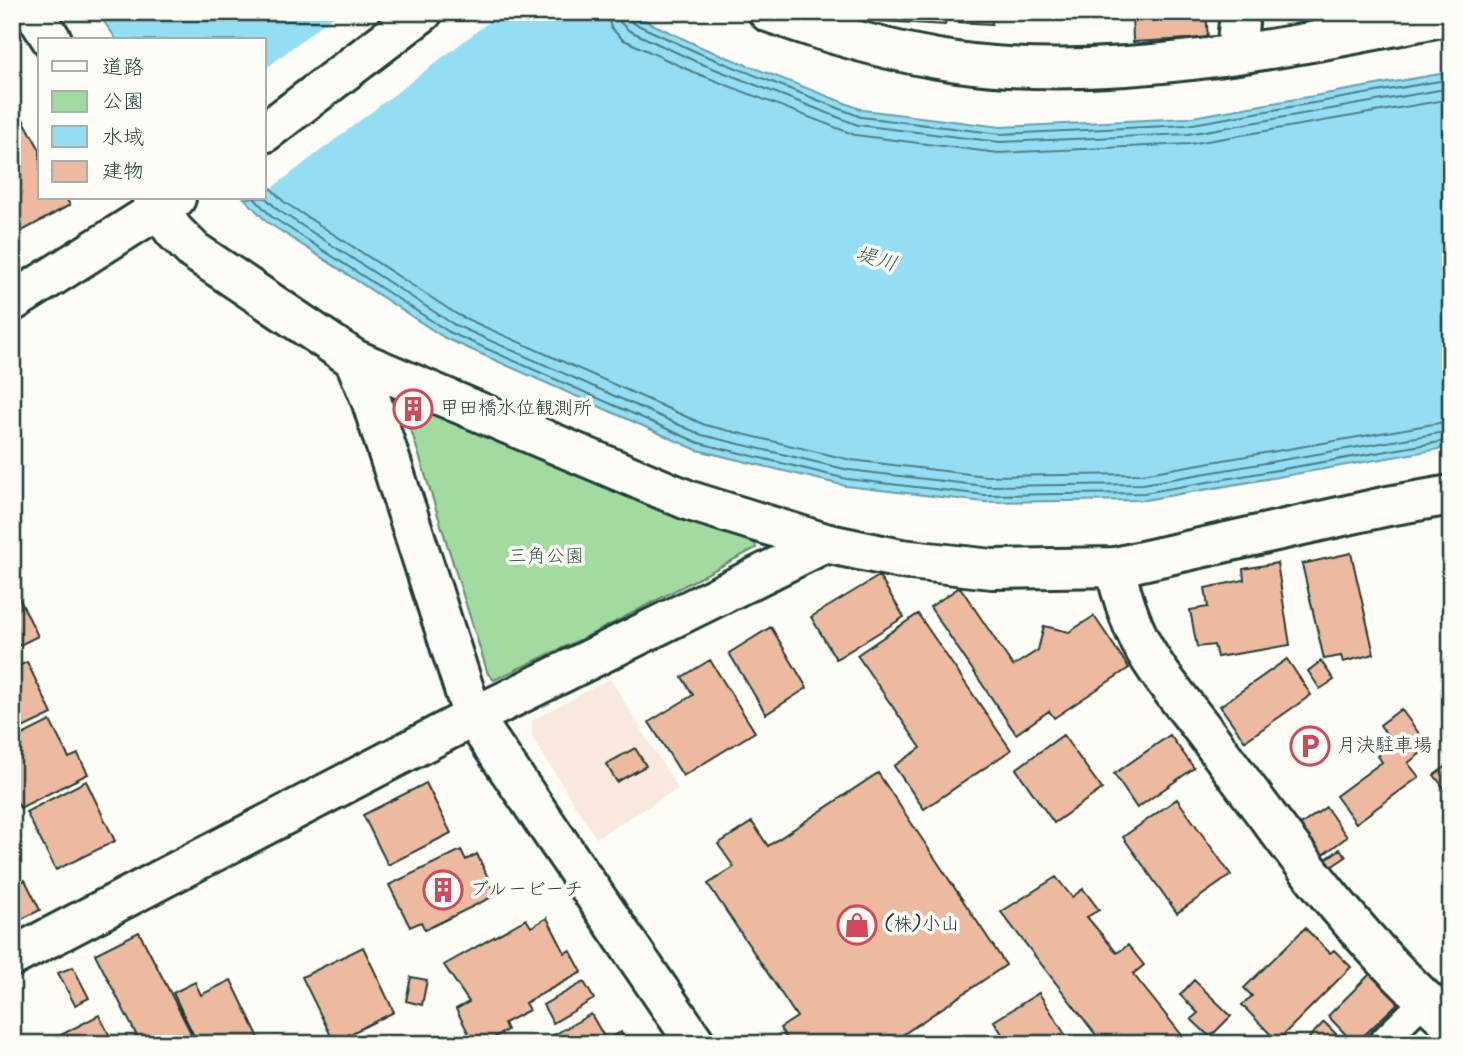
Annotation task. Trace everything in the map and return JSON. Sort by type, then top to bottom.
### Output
[{"type":"street","points":[[34,12],[51,38]]},
{"type":"street","points":[[266,132],[423,12]]},
{"type":"street","points":[[768,12],[822,32],[903,53],[971,64],[1030,68],[1103,66],[1236,53],[1329,39],[1451,15]]},
{"type":"street","points":[[1236,53],[1240,12]]},
{"type":"street","points":[[12,302],[162,202],[174,231],[194,251],[354,359],[690,501],[825,543],[901,559],[992,569],[1115,567],[1388,506],[1451,495]]},
{"type":"street","points":[[354,359],[371,400],[473,718],[696,1044]]},
{"type":"street","points":[[12,957],[473,718],[825,543]]},
{"type":"street","points":[[1115,567],[1128,616],[1142,645],[1318,882],[1438,1011]]},
{"type":"lane","points":[[1380,1044],[1438,1011]]},
{"type":"shaded area","points":[[610,679],[678,789],[596,838],[532,737],[532,720]]},
{"type":"green space","name":"三角公園","points":[[401,398],[540,455],[616,491],[753,537],[756,548],[594,633],[494,680],[488,674]]},
{"type":"water","name":"堤川","points":[[97,12],[627,12],[703,48],[863,110],[1001,127],[1187,118],[1451,72],[1451,447],[1145,500],[984,502],[846,486],[697,450],[445,338],[267,222],[246,200],[266,200],[266,38],[116,38]]},
{"type":"pier","points":[[338,12],[502,12],[266,192],[266,68]]},
{"type":"building","points":[[883,12],[946,12],[945,25],[882,21]]},
{"type":"building","points":[[955,12],[992,12],[992,24],[955,22]]},
{"type":"building","points":[[1015,12],[1103,12],[1103,19],[1015,16]]},
{"type":"building","points":[[1132,12],[1206,12],[1208,38],[1133,42]]},
{"type":"building","points":[[12,99],[38,146],[38,200],[67,200],[70,205],[15,235],[12,229]]},
{"type":"building","name":"甲田橋水位観測所","points":[[416,400],[421,414],[409,418],[405,404]]},
{"type":"building","points":[[1351,553],[1374,654],[1343,662],[1341,656],[1324,659],[1302,564]]},
{"type":"building","points":[[1277,563],[1290,645],[1217,657],[1214,645],[1197,647],[1190,610],[1208,607],[1205,588],[1244,580],[1243,569]]},
{"type":"building","points":[[879,576],[904,617],[836,659],[811,617]]},
{"type":"building","points":[[12,584],[38,636],[12,649]]},
{"type":"building","points":[[960,587],[1013,666],[1038,650],[1044,626],[1069,632],[1094,616],[1129,668],[1054,718],[1049,711],[1016,734],[930,607]]},
{"type":"building","points":[[918,614],[1011,750],[924,809],[894,766],[921,748],[857,655]]},
{"type":"building","points":[[771,627],[807,688],[766,714],[729,653]]},
{"type":"building","points":[[1287,659],[1311,695],[1245,741],[1220,706]]},
{"type":"building","points":[[710,660],[755,732],[683,776],[649,722],[693,695],[682,677]]},
{"type":"building","points":[[1321,661],[1334,680],[1320,689],[1308,671]]},
{"type":"building","points":[[27,662],[52,714],[12,733],[12,669]]},
{"type":"building","points":[[1401,709],[1429,747],[1408,763],[1419,777],[1356,823],[1336,796],[1382,762],[1378,756],[1393,744],[1380,725]]},
{"type":"building","points":[[50,721],[69,758],[78,754],[88,774],[20,808],[12,793],[12,740]]},
{"type":"building","points":[[1063,735],[1102,789],[1054,823],[1016,769]]},
{"type":"building","points":[[1170,735],[1194,768],[1137,808],[1114,774]]},
{"type":"building","points":[[635,748],[646,766],[617,782],[606,764]]},
{"type":"building","points":[[1451,763],[1451,797],[1434,775]]},
{"type":"building","name":"(株)小山","points":[[878,773],[1006,965],[889,1044],[790,1044],[780,1028],[797,1017],[708,884],[734,867],[718,844],[752,822],[768,846]]},
{"type":"building","points":[[86,781],[115,841],[56,870],[26,812]]},
{"type":"building","points":[[426,783],[451,833],[388,865],[363,815]]},
{"type":"building","points":[[1177,799],[1231,875],[1177,913],[1123,837]]},
{"type":"building","points":[[1326,807],[1347,837],[1317,859],[1295,829]]},
{"type":"building","points":[[1340,849],[1346,857],[1331,867],[1325,860]]},
{"type":"building","name":"ブルービーチ","points":[[461,850],[466,860],[477,854],[496,895],[425,930],[421,922],[410,927],[389,885]]},
{"type":"building","points":[[1056,877],[1072,897],[1083,889],[1099,910],[1087,917],[1117,953],[1128,945],[1144,965],[1133,974],[1189,1044],[1103,1044],[1001,912]]},
{"type":"building","points":[[25,880],[40,910],[12,924],[12,886]]},
{"type":"building","points":[[547,918],[565,953],[570,950],[582,972],[525,1003],[529,1010],[504,1023],[507,1030],[483,1044],[474,1044],[456,1009],[469,1002],[444,965],[526,919],[531,927]]},
{"type":"building","points":[[1305,928],[1330,953],[1334,950],[1351,967],[1277,1041],[1242,1005],[1252,996],[1244,988]]},
{"type":"building","points":[[139,932],[191,1033],[170,1044],[141,1044],[95,954]]},
{"type":"building","points":[[363,947],[394,1012],[334,1042],[302,977]]},
{"type":"building","points":[[73,967],[89,998],[75,1005],[58,973]]},
{"type":"building","points":[[1372,972],[1400,1001],[1355,1044],[1328,1016]]},
{"type":"building","points":[[411,977],[427,980],[422,1005],[406,1001]]},
{"type":"building","points":[[231,980],[262,1044],[198,1044],[173,993],[195,982],[201,995]]},
{"type":"building","points":[[1194,980],[1231,1016],[1210,1037],[1191,1019],[1198,1013],[1180,995]]},
{"type":"building","points":[[584,982],[594,999],[553,1023],[543,1005]]},
{"type":"building","points":[[1039,993],[1071,1044],[1008,1044],[994,1021]]},
{"type":"building","points":[[591,1014],[606,1040],[621,1032],[627,1044],[538,1044]]},
{"type":"building","points":[[99,1015],[114,1044],[63,1044],[59,1036]]},
{"type":"building","points":[[1324,1022],[1346,1044],[1303,1044]]},
{"type":"place","name":"甲田橋水位観測所","points":[[413,409]]},
{"type":"place","name":"月決駐車場","points":[[1310,746]]},
{"type":"place","name":"ブルービーチ","points":[[443,890]]},
{"type":"place","name":"(株)小山","points":[[857,925]]}]
